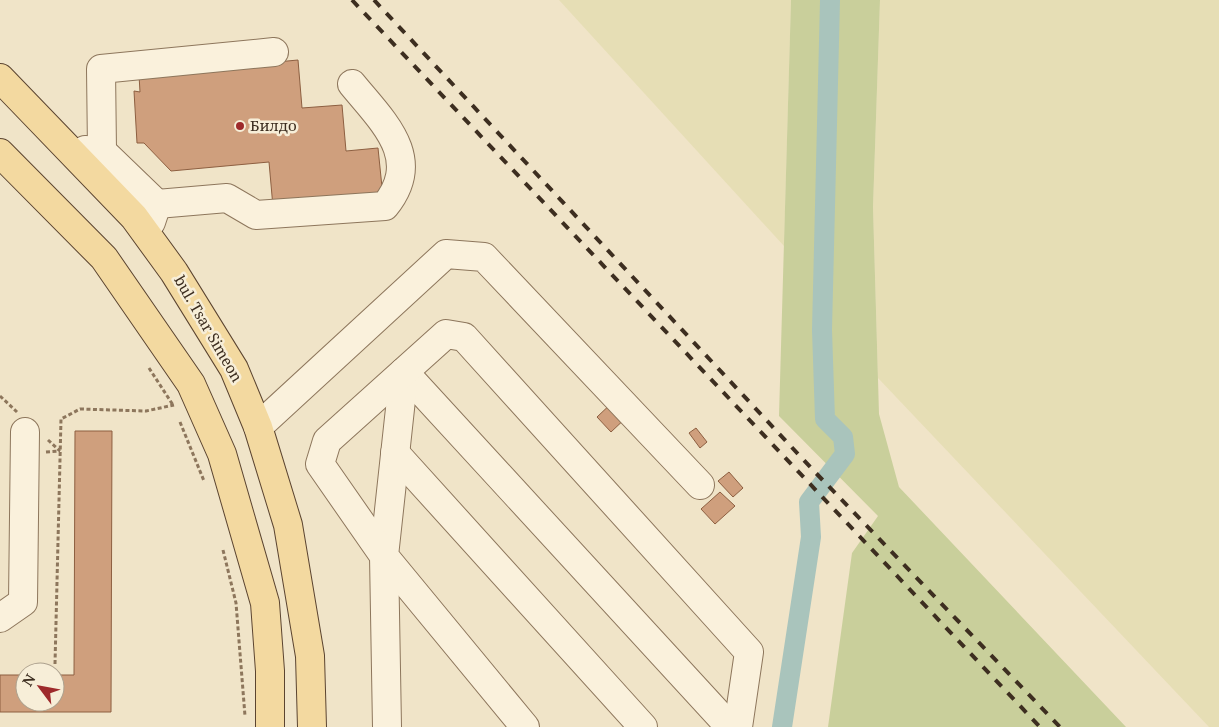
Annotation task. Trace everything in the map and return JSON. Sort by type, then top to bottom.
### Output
[{"type":"main road","name":"bul. Tsar Simeon","points":[[3,78],[134,217],[174,272],[234,369],[258,426],[288,525],[310,656],[312,727]]},
{"type":"main road","points":[[0,153],[104,258],[191,384],[222,454],[265,603],[270,671],[257,722]]},
{"type":"lane","points":[[102,151],[101,69],[274,52]]},
{"type":"lane","points":[[69,150],[102,151],[157,204],[228,198],[256,215],[385,206],[397,192],[402,172],[395,138],[352,84]]},
{"type":"lane","points":[[147,235],[157,204]]},
{"type":"lane","points":[[258,426],[446,254],[484,257],[700,485]]},
{"type":"lane","points":[[525,727],[384,556],[320,464],[327,441],[446,334],[464,336],[749,652],[738,727]]},
{"type":"lane","points":[[387,727],[384,556],[404,372]]},
{"type":"lane","points":[[404,372],[730,727]]},
{"type":"lane","points":[[0,618],[23,602],[25,432]]},
{"type":"lane","points":[[395,452],[643,727]]},
{"type":"path","points":[[147,364],[174,406],[204,482]]},
{"type":"path","points":[[55,662],[61,420],[80,409],[146,411],[174,406]]},
{"type":"path","points":[[223,547],[236,603],[257,722]]},
{"type":"shaded area","points":[[559,0],[791,0],[784,246]]},
{"type":"shaded area","points":[[880,0],[1219,0],[1219,727],[1209,727],[878,378],[873,207]]},
{"type":"green space","points":[[791,0],[880,0],[873,207],[879,414],[899,487],[1126,727],[828,727],[852,553],[878,516],[779,416]]},
{"type":"building","name":"Билдо","points":[[298,60],[302,108],[342,105],[346,151],[378,148],[383,197],[273,207],[269,162],[171,171],[144,143],[137,143],[134,91],[140,92],[139,75]]},
{"type":"building","points":[[615,400],[629,415],[611,432],[597,417]]},
{"type":"building","points":[[696,428],[707,442],[700,448],[689,433]]},
{"type":"building","points":[[75,431],[112,431],[111,712],[65,712],[65,675],[74,675]]},
{"type":"building","points":[[729,472],[743,488],[733,497],[718,481]]},
{"type":"building","points":[[720,492],[735,506],[715,524],[701,509]]},
{"type":"building","points":[[0,675],[15,675],[15,712],[0,712]]},
{"type":"waterway","points":[[782,727],[811,537],[809,502],[845,454],[843,437],[825,419],[822,330],[830,0]]},
{"type":"railway","points":[[352,0],[1040,727]]},
{"type":"railway","points":[[374,0],[813,470],[1060,727]]},
{"type":"place","name":"Билдо","points":[[240,126]]}]
